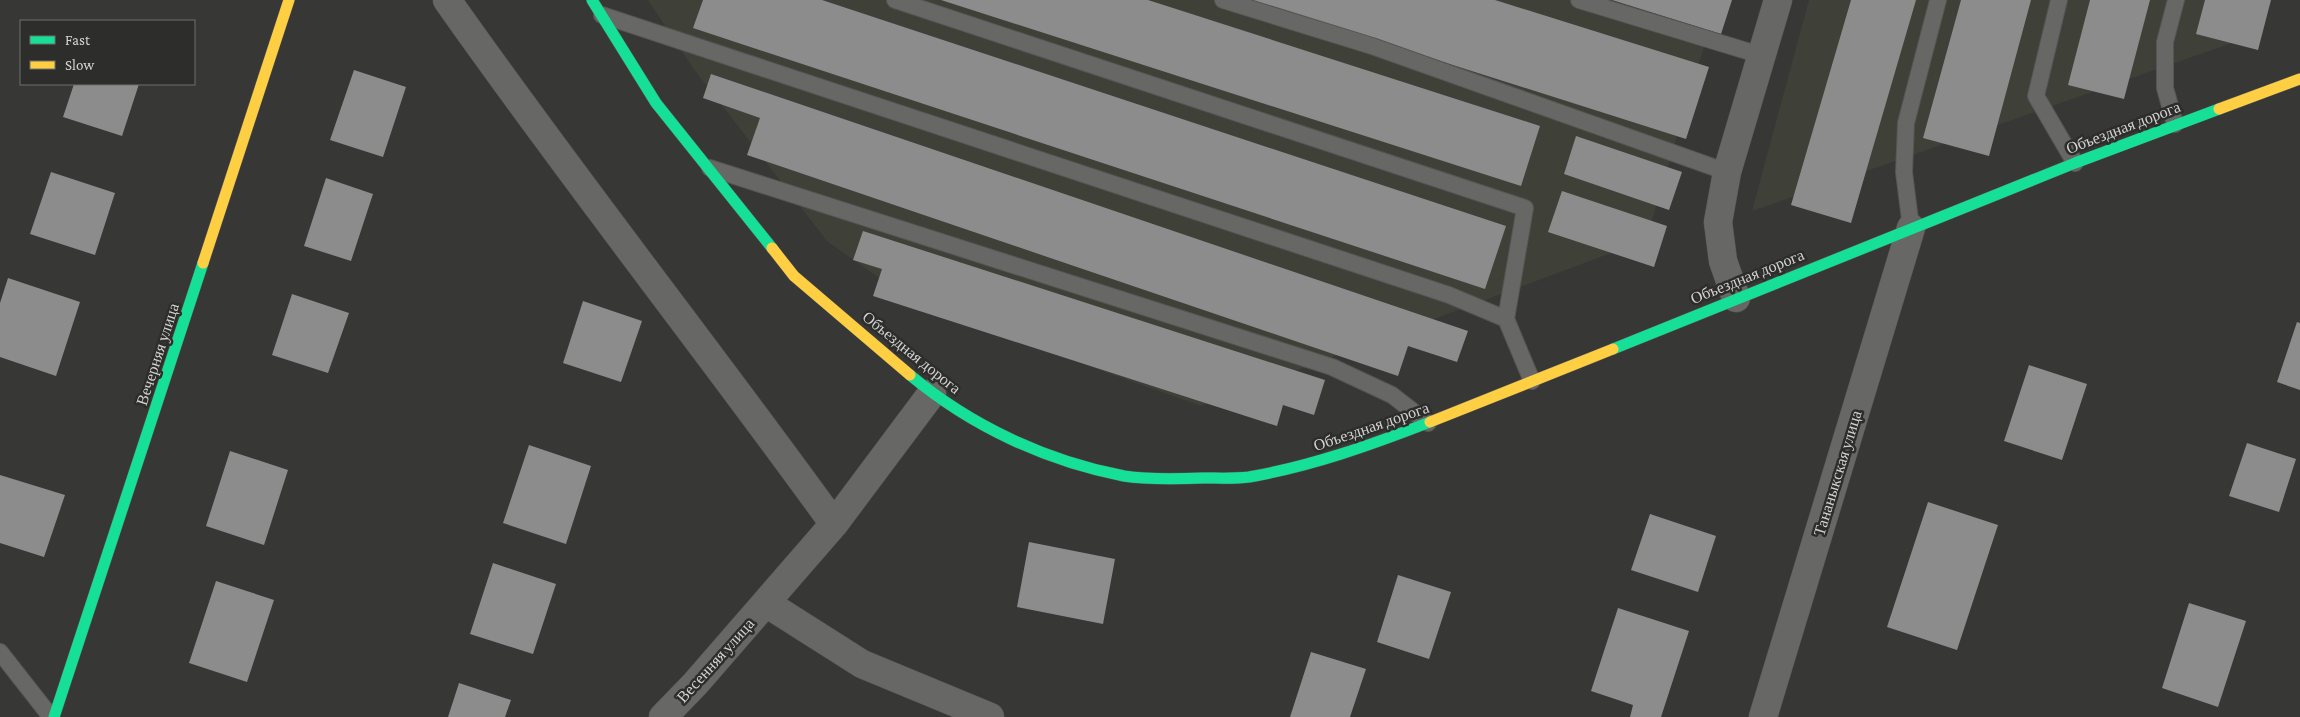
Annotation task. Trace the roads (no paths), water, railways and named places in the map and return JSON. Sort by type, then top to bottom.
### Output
[{"type":"main road","name":"Вечерняя улица","points":[[53,717],[289,0]]},
{"type":"main road","name":"Объездная дорога","points":[[592,0],[656,103],[794,276],[932,393],[978,422],[1027,447],[1078,465],[1126,476],[1170,478],[1247,477],[1310,464],[1428,423],[2075,163],[2175,124],[2300,79]]},
{"type":"street","points":[[447,0],[508,87],[736,388],[834,524]]},
{"type":"street","points":[[1736,298],[1723,261],[1718,222],[1727,172],[1778,0]]},
{"type":"street","name":"Тананыкская улица","points":[[1763,717],[1911,228]]},
{"type":"street","name":"Весенняя улица","points":[[663,717],[834,524],[932,393]]},
{"type":"street","points":[[766,603],[862,664],[990,717]]},
{"type":"lane","points":[[895,0],[1525,208],[1506,319],[1532,381]]},
{"type":"lane","points":[[1223,0],[1372,46],[1727,172]]},
{"type":"lane","points":[[1579,0],[1760,56]]},
{"type":"lane","points":[[1911,228],[1904,172],[1906,123],[1938,0]]},
{"type":"lane","points":[[2059,0],[2036,96],[2075,163]]},
{"type":"lane","points":[[2175,124],[2165,88],[2165,42],[2176,0]]},
{"type":"lane","points":[[602,15],[1449,295],[1506,319]]},
{"type":"lane","points":[[706,166],[1332,366],[1392,395],[1428,423]]},
{"type":"lane","points":[[0,652],[53,717]]}]
